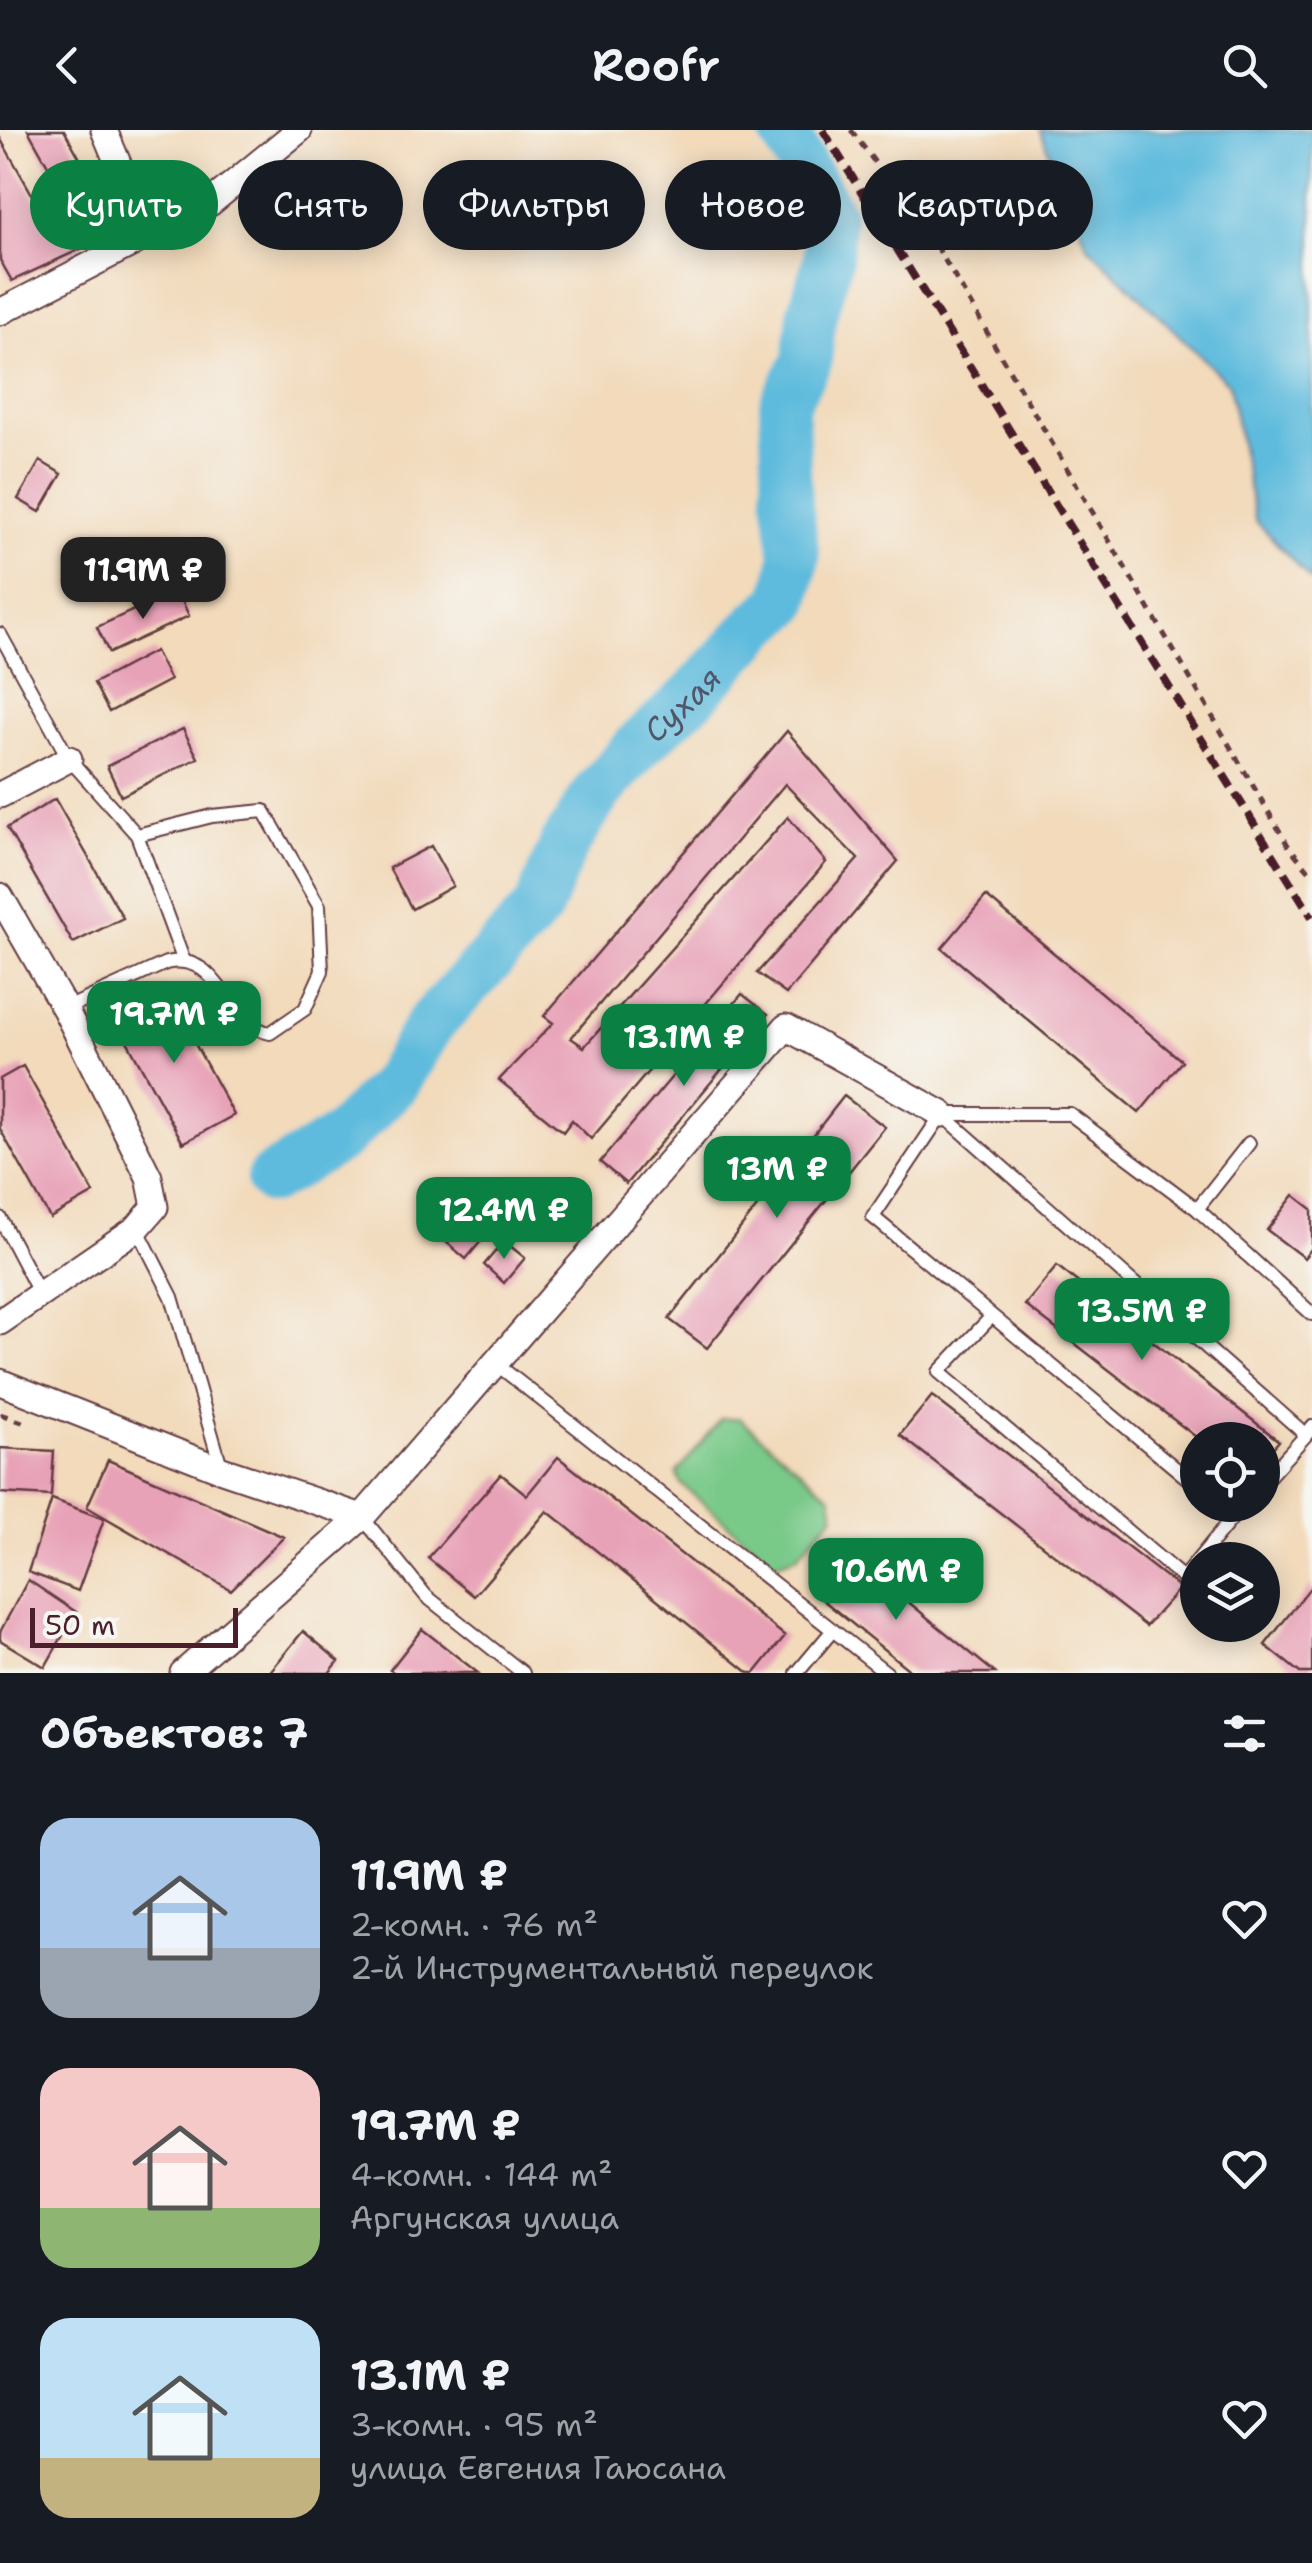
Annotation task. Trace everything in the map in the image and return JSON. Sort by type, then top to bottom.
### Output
[{"type":"street","points":[[104,130],[117,160]]},
{"type":"street","points":[[218,196],[299,130]]},
{"type":"street","points":[[0,312],[119,250]]},
{"type":"street","points":[[0,795],[69,758]]},
{"type":"street","points":[[0,896],[64,1008],[150,1177],[155,1207],[137,1228],[0,1322]]},
{"type":"street","points":[[183,1673],[362,1517],[786,1026],[942,1114]]},
{"type":"street","points":[[0,1382],[222,1470],[362,1517]]},
{"type":"lane","points":[[0,634],[69,758],[137,835],[183,959]]},
{"type":"lane","points":[[64,1008],[183,959],[201,967],[254,1030],[270,1033],[305,1009],[322,971],[319,906],[264,811],[212,816],[137,835]]},
{"type":"lane","points":[[942,1114],[1070,1114],[1198,1209],[1312,1314]]},
{"type":"lane","points":[[942,1114],[872,1217],[1180,1472]]},
{"type":"lane","points":[[942,1114],[1309,1431],[1280,1464]]},
{"type":"lane","points":[[1198,1209],[1249,1142]]},
{"type":"lane","points":[[0,1218],[40,1294]]},
{"type":"lane","points":[[137,1228],[172,1297],[222,1470]]},
{"type":"lane","points":[[992,1316],[939,1372],[1183,1578],[1230,1522]]},
{"type":"lane","points":[[495,1364],[887,1673]]},
{"type":"lane","points":[[362,1517],[426,1596],[522,1673]]},
{"type":"lane","points":[[797,1673],[833,1630]]},
{"type":"path","points":[[851,130],[937,248],[1289,847],[1312,874]]},
{"type":"path","points":[[0,1414],[36,1427]]},
{"type":"green space","points":[[739,1418],[831,1496],[834,1515],[796,1557],[774,1564],[681,1484],[677,1473],[721,1419]]},
{"type":"water","points":[[1040,130],[1312,130],[1312,581],[1255,520],[1229,384],[1092,250],[1093,160],[1052,160]]},
{"type":"building","points":[[28,130],[64,130],[81,160],[45,160]]},
{"type":"building","points":[[0,138],[30,191],[30,250],[79,250],[12,281],[0,260]]},
{"type":"building","points":[[40,461],[62,474],[40,512],[18,499]]},
{"type":"building","points":[[177,590],[189,616],[109,653],[97,627]]},
{"type":"building","points":[[155,651],[170,680],[109,712],[94,683]]},
{"type":"building","points":[[183,729],[198,758],[121,796],[107,766]]},
{"type":"building","points":[[787,731],[898,861],[786,994],[757,973],[858,859],[785,784],[571,1038],[584,1047],[788,817],[826,862],[591,1139],[572,1120],[563,1132],[499,1080],[553,1023],[544,1016]]},
{"type":"building","points":[[55,799],[123,918],[73,943],[7,828]]},
{"type":"building","points":[[431,846],[453,886],[412,909],[389,868]]},
{"type":"building","points":[[986,896],[1182,1061],[1139,1113],[942,948]]},
{"type":"building","points":[[165,989],[234,1115],[183,1143],[114,1017]]},
{"type":"building","points":[[742,994],[768,1014],[626,1184],[600,1162]]},
{"type":"building","points":[[23,1066],[94,1193],[50,1218],[0,1129],[0,1079]]},
{"type":"building","points":[[844,1096],[885,1127],[707,1348],[669,1319]]},
{"type":"building","points":[[1294,1195],[1312,1209],[1312,1248],[1304,1258],[1267,1230]]},
{"type":"building","points":[[444,1197],[487,1234],[466,1259],[423,1222]]},
{"type":"building","points":[[504,1241],[525,1258],[504,1283],[484,1265]]},
{"type":"building","points":[[1057,1266],[1255,1422],[1180,1425],[1025,1305]]},
{"type":"building","points":[[932,1396],[1180,1588],[1146,1626],[900,1435]]},
{"type":"building","points":[[0,1448],[54,1451],[51,1496],[0,1493]]},
{"type":"building","points":[[558,1457],[785,1636],[755,1673],[749,1673],[547,1511],[474,1596],[428,1558],[501,1474],[527,1495]]},
{"type":"building","points":[[108,1460],[284,1537],[231,1590],[87,1507]]},
{"type":"building","points":[[52,1499],[104,1519],[78,1591],[28,1572]]},
{"type":"building","points":[[851,1555],[995,1673],[913,1673],[818,1596]]},
{"type":"building","points":[[28,1580],[76,1612],[45,1667],[0,1640],[0,1632]]},
{"type":"building","points":[[1312,1585],[1312,1673],[1300,1673],[1265,1645],[1280,1642],[1280,1626]]},
{"type":"building","points":[[422,1629],[478,1673],[390,1670]]},
{"type":"building","points":[[303,1631],[339,1661],[329,1673],[269,1673]]},
{"type":"waterway","name":"Сухая","points":[[271,1179],[341,1137],[394,1084],[429,1025],[538,908],[563,847],[598,791],[759,624],[785,603],[795,557],[787,497],[784,404],[807,361],[812,315],[828,259],[830,215],[783,130]]},
{"type":"railway","points":[[823,130],[1312,917]]}]
